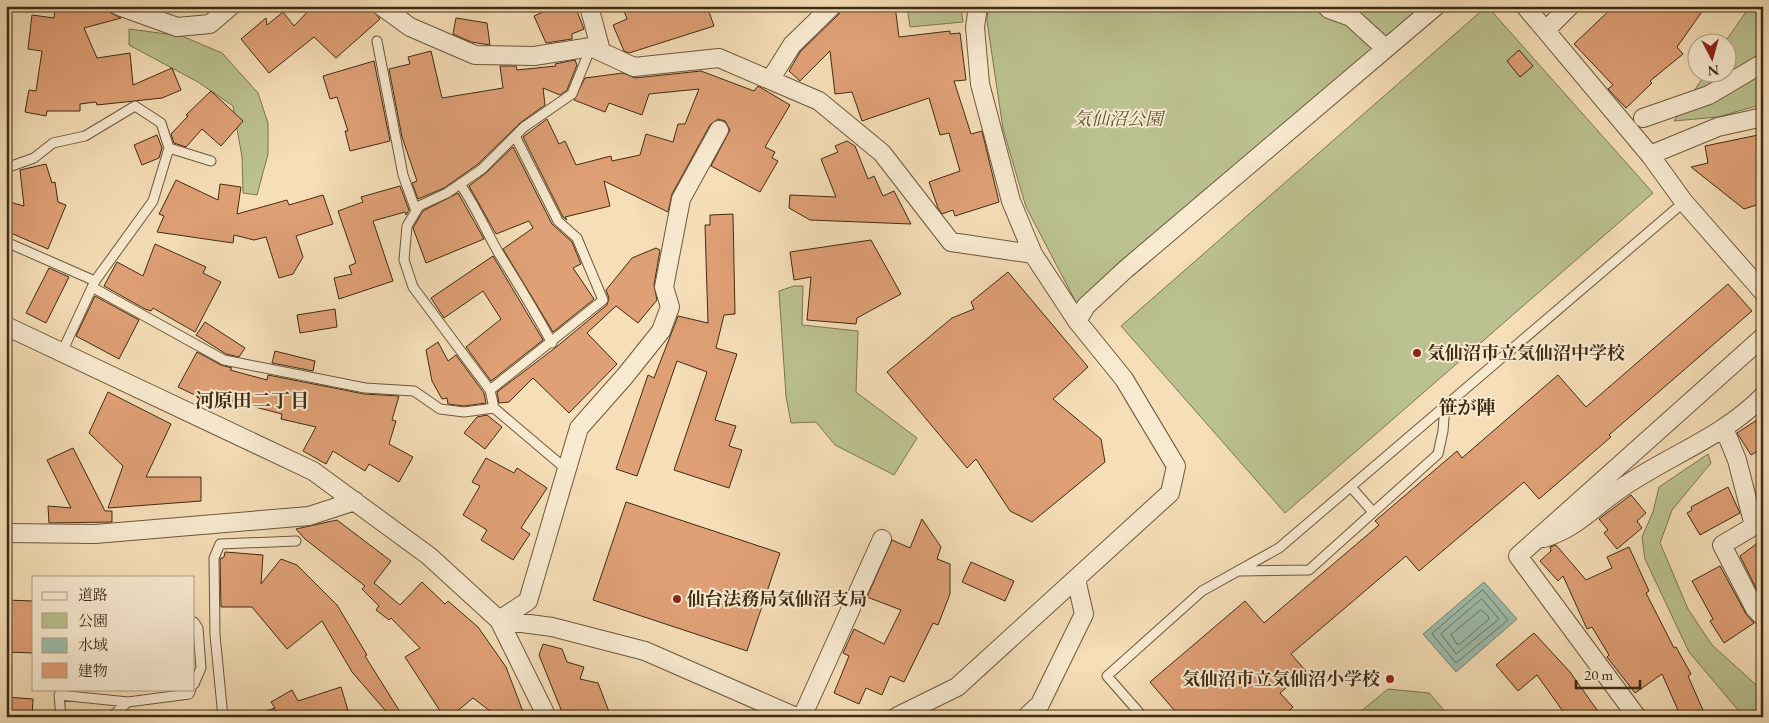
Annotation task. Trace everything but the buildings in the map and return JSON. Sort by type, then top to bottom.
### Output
[{"type":"street","points":[[119,6],[178,28],[210,24],[232,6]]},
{"type":"street","points":[[381,6],[410,27],[475,55],[534,56],[596,49],[634,67],[719,58],[819,101],[882,153],[951,242],[1033,254]]},
{"type":"street","points":[[589,6],[596,49]]},
{"type":"street","points":[[770,80],[792,45],[832,6]]},
{"type":"street","points":[[896,717],[957,687],[1170,493],[1176,466],[1124,379],[1077,321],[1033,254],[1011,200],[980,84],[975,27],[978,6]]},
{"type":"street","points":[[1326,6],[1351,18],[1385,48]]},
{"type":"street","points":[[1077,321],[1086,306],[1126,269],[1436,6]]},
{"type":"street","points":[[1525,6],[1650,155],[1684,202],[1763,292]]},
{"type":"street","points":[[1546,30],[1570,6]]},
{"type":"street","points":[[1643,118],[1709,95],[1763,63]]},
{"type":"street","points":[[1650,155],[1718,127],[1763,117]]},
{"type":"street","points":[[499,620],[528,601],[579,428],[625,376],[661,330],[670,307],[664,287],[681,199],[719,130]]},
{"type":"street","points":[[6,326],[313,471],[429,556],[499,620],[547,717]]},
{"type":"street","points":[[1637,717],[1518,556],[1763,337]]},
{"type":"street","points":[[1534,541],[1557,534],[1579,521],[1619,489],[1744,415],[1763,396]]},
{"type":"street","points":[[1724,428],[1737,460],[1754,526],[1722,546],[1754,609],[1763,616]]},
{"type":"street","points":[[6,533],[95,534],[308,516],[355,502]]},
{"type":"street","points":[[802,717],[882,539]]},
{"type":"street","points":[[1026,717],[1040,704],[1084,614],[1076,579]]},
{"type":"street","points":[[499,620],[552,627],[645,651],[796,717]]},
{"type":"lane","points":[[377,41],[403,175],[416,211]]},
{"type":"lane","points":[[566,469],[494,408],[490,390],[414,287],[404,260],[407,226],[419,206],[447,193],[482,169],[524,127],[572,94],[596,49]]},
{"type":"lane","points":[[6,168],[34,158],[53,143],[85,136],[135,106],[161,123],[169,148],[153,201],[93,284],[62,352]]},
{"type":"lane","points":[[490,390],[552,343],[603,300],[577,238],[558,220],[515,136]]},
{"type":"lane","points":[[169,148],[211,161]]},
{"type":"lane","points":[[460,184],[477,208],[497,250],[527,297],[552,343]]},
{"type":"lane","points":[[1144,717],[1107,676],[1202,591],[1279,548],[1684,202]]},
{"type":"lane","points":[[6,242],[93,284],[224,360],[365,388],[414,391],[440,409],[464,412],[494,408]]},
{"type":"lane","points":[[1238,571],[1309,570],[1438,454],[1446,406]]},
{"type":"lane","points":[[1351,487],[1373,512]]},
{"type":"lane","points":[[223,717],[215,635],[214,558],[220,544],[296,541]]},
{"type":"lane","points":[[195,624],[198,628],[201,668],[195,682]]},
{"type":"lane","points":[[62,717],[59,695],[128,702],[189,694],[191,690]]},
{"type":"lane","points":[[111,717],[128,702]]},
{"type":"green space","points":[[907,6],[961,6],[963,22],[910,27]]},
{"type":"green space","name":"気仙沼公園","points":[[988,6],[1421,6],[1077,304],[1026,207],[1003,129],[987,21]]},
{"type":"green space","points":[[1487,6],[1653,193],[1285,513],[1121,326]]},
{"type":"green space","points":[[1750,6],[1763,6],[1763,104],[1718,117],[1674,121],[1700,82],[1736,82],[1736,32],[1732,32]]},
{"type":"green space","points":[[129,29],[182,36],[222,53],[258,93],[268,123],[268,154],[257,195],[243,193],[242,157],[233,106],[198,82],[129,45]]},
{"type":"green space","points":[[794,286],[803,286],[802,325],[858,331],[856,392],[917,438],[894,475],[835,445],[816,422],[791,423],[786,396],[779,291]]},
{"type":"green space","points":[[1708,454],[1711,463],[1672,510],[1660,543],[1688,609],[1712,645],[1763,691],[1763,717],[1744,717],[1689,652],[1645,559],[1642,537],[1653,512],[1659,487]]},
{"type":"green space","points":[[1388,689],[1429,693],[1450,717],[1354,717]]},
{"type":"water","points":[[1484,582],[1517,619],[1456,672],[1423,634]]},
{"type":"place","name":"気仙沼市立気仙沼中学校","points":[[1417,353]]},
{"type":"place","name":"仙台法務局気仙沼支局","points":[[677,599]]},
{"type":"place","name":"気仙沼市立気仙沼小学校","points":[[1390,679]]},
{"type":"district","name":"河原田二丁目","points":[[252,400]]},
{"type":"district","name":"笹が陣","points":[[1467,407]]}]
